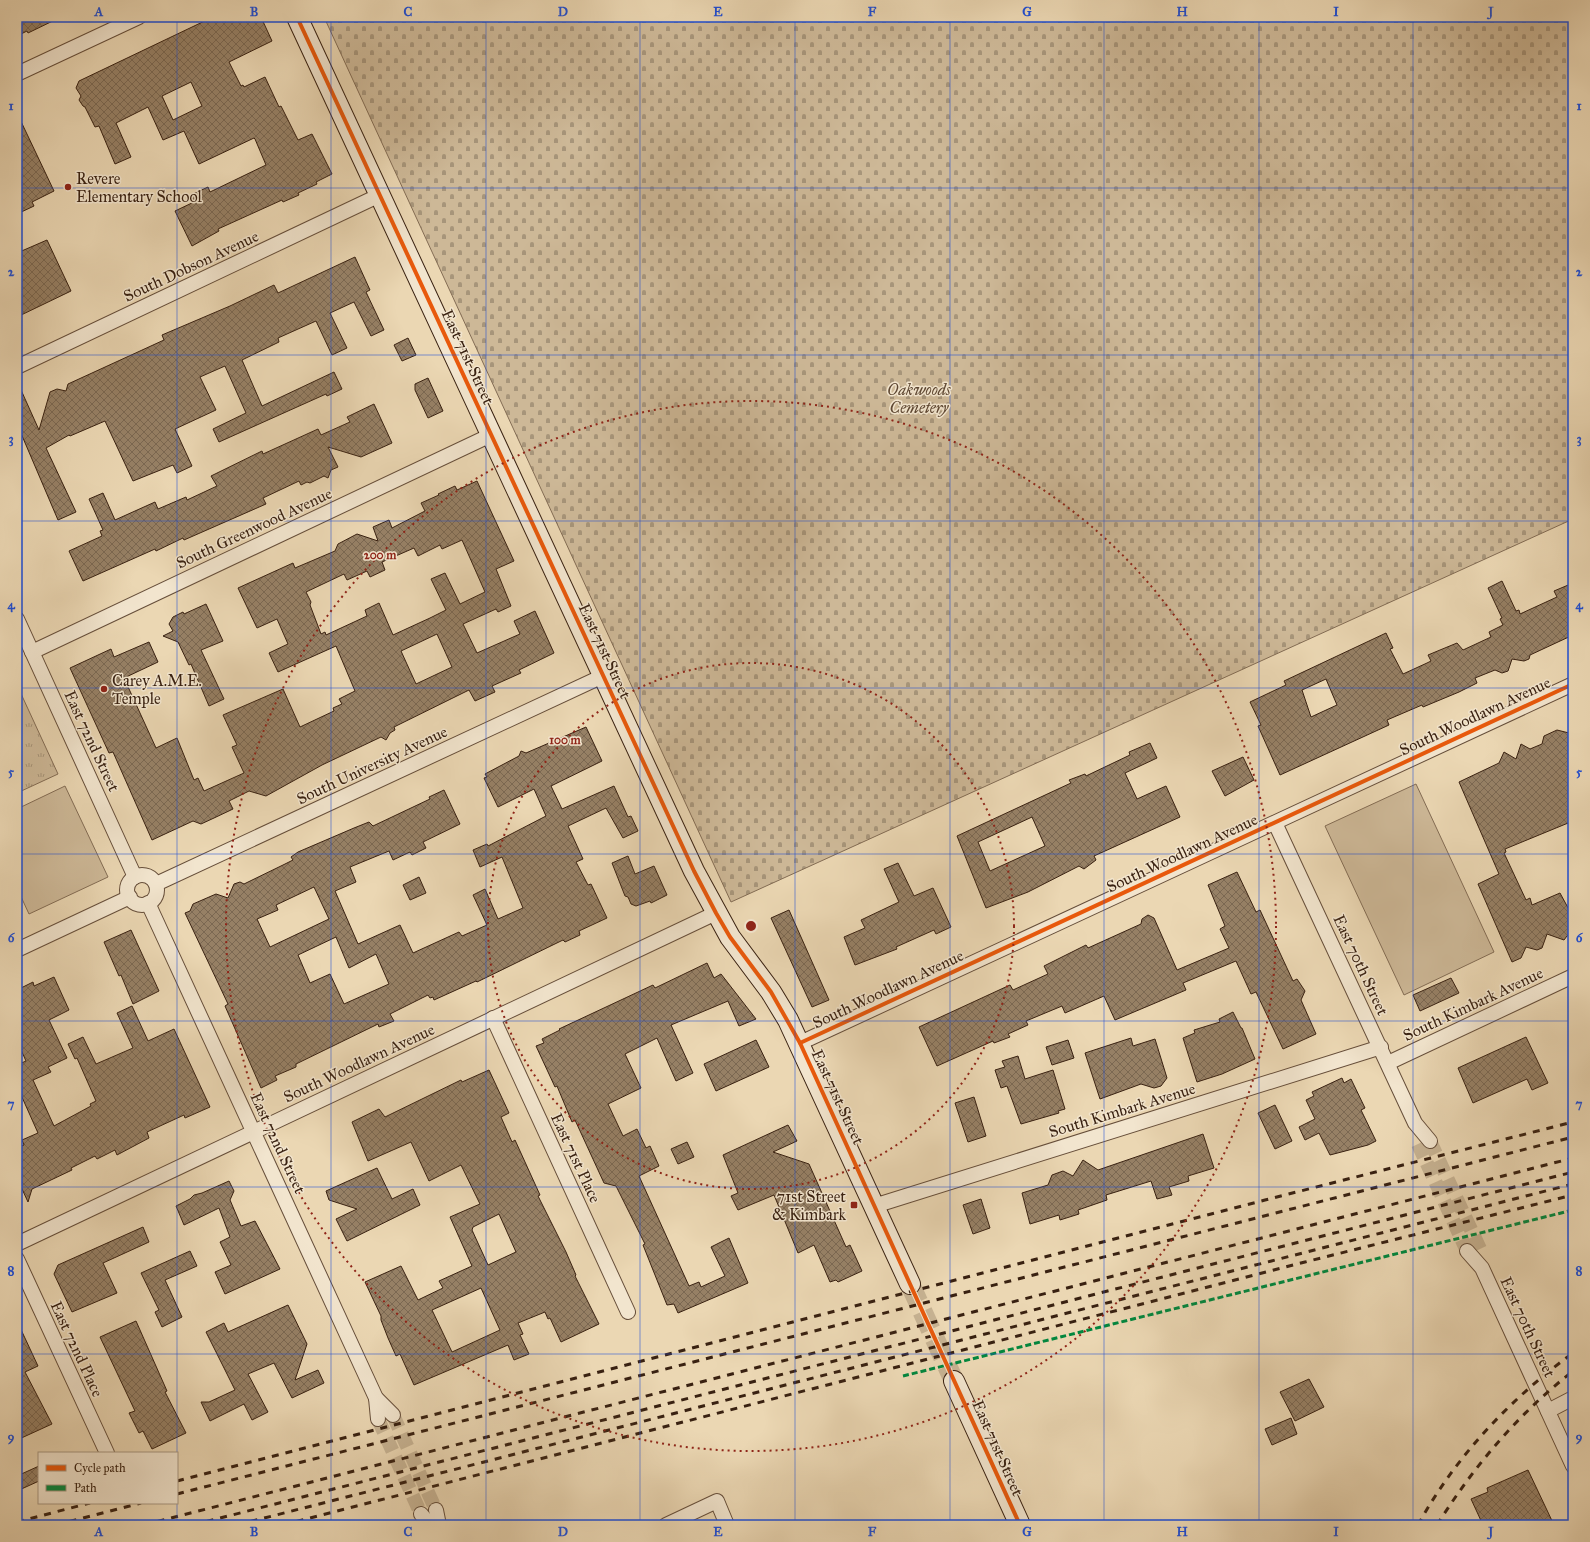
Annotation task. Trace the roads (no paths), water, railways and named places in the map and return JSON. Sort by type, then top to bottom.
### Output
[{"type":"main road","name":"East 71st Street","points":[[297,17],[691,865],[730,937],[771,992],[800,1043],[910,1284]]},
{"type":"main road","name":"East 71st Street","points":[[954,1381],[1020,1525]]},
{"type":"street","points":[[17,74],[139,17]]},
{"type":"street","name":"South Dobson Avenue","points":[[17,367],[380,195]]},
{"type":"street","name":"South Greenwood Avenue","points":[[32,652],[491,435]]},
{"type":"street","name":"East 72nd Street","points":[[17,619],[135,877]]},
{"type":"street","name":"South University Avenue","points":[[156,884],[603,676]]},
{"type":"street","name":"South Woodlawn Avenue","points":[[800,1043],[1573,684]]},
{"type":"street","name":"East 70th Street","points":[[1275,823],[1381,1047],[1424,1143]]},
{"type":"street","points":[[145,875],[156,884],[156,893],[148,903],[140,904],[130,897],[128,886],[135,877],[145,875]]},
{"type":"street","points":[[17,950],[130,897]]},
{"type":"street","name":"East 72nd Street","points":[[148,903],[376,1398],[378,1419]]},
{"type":"street","name":"South Woodlawn Avenue","points":[[17,1244],[716,913]]},
{"type":"street","name":"South Kimbark Avenue","points":[[1388,1063],[1573,976]]},
{"type":"street","name":"East 71st Place","points":[[493,1018],[628,1312]]},
{"type":"street","name":"South Kimbark Avenue","points":[[874,1206],[1381,1047]]},
{"type":"street","name":"East 70th Street","points":[[1473,1250],[1573,1466]]},
{"type":"street","name":"East 72nd Place","points":[[17,1259],[107,1452]]},
{"type":"street","name":"East 72nd Street","points":[[376,1398],[393,1415]]},
{"type":"street","points":[[1548,1411],[1573,1398]]},
{"type":"street","points":[[666,1525],[717,1501],[728,1525]]},
{"type":"street","points":[[436,1510],[438,1525]]},
{"type":"tunnel","points":[[1430,1141],[1480,1249]]},
{"type":"tunnel","points":[[1418,1144],[1467,1251]]},
{"type":"tunnel","points":[[910,1284],[954,1381]]},
{"type":"tunnel","points":[[393,1415],[436,1510]]},
{"type":"tunnel","points":[[378,1419],[421,1514]]},
{"type":"railway","points":[[178,1481],[1573,1122]]},
{"type":"railway","points":[[178,1494],[1573,1137]]},
{"type":"railway","points":[[144,1525],[1573,1158]]},
{"type":"railway","points":[[193,1525],[1573,1172]]},
{"type":"railway","points":[[237,1525],[1573,1184]]},
{"type":"railway","points":[[283,1525],[1305,1262],[1573,1195]]},
{"type":"railway","points":[[1418,1525],[1449,1476],[1486,1430],[1528,1389],[1573,1353]]},
{"type":"railway","points":[[1437,1525],[1466,1482],[1498,1442],[1534,1405],[1573,1371]]},
{"type":"railway","points":[[17,1522],[86,1504]]},
{"type":"railway","points":[[56,1525],[137,1504]]},
{"type":"place","name":"Revere Elementary School","points":[[68,187]]},
{"type":"place","name":"Carey A.M.E. Temple","points":[[104,689]]},
{"type":"place","name":"71st Street & Kimbark","points":[[854,1205]]},
{"type":"park label","name":"Oakwoods Cemetery","points":[[919,398]]}]
